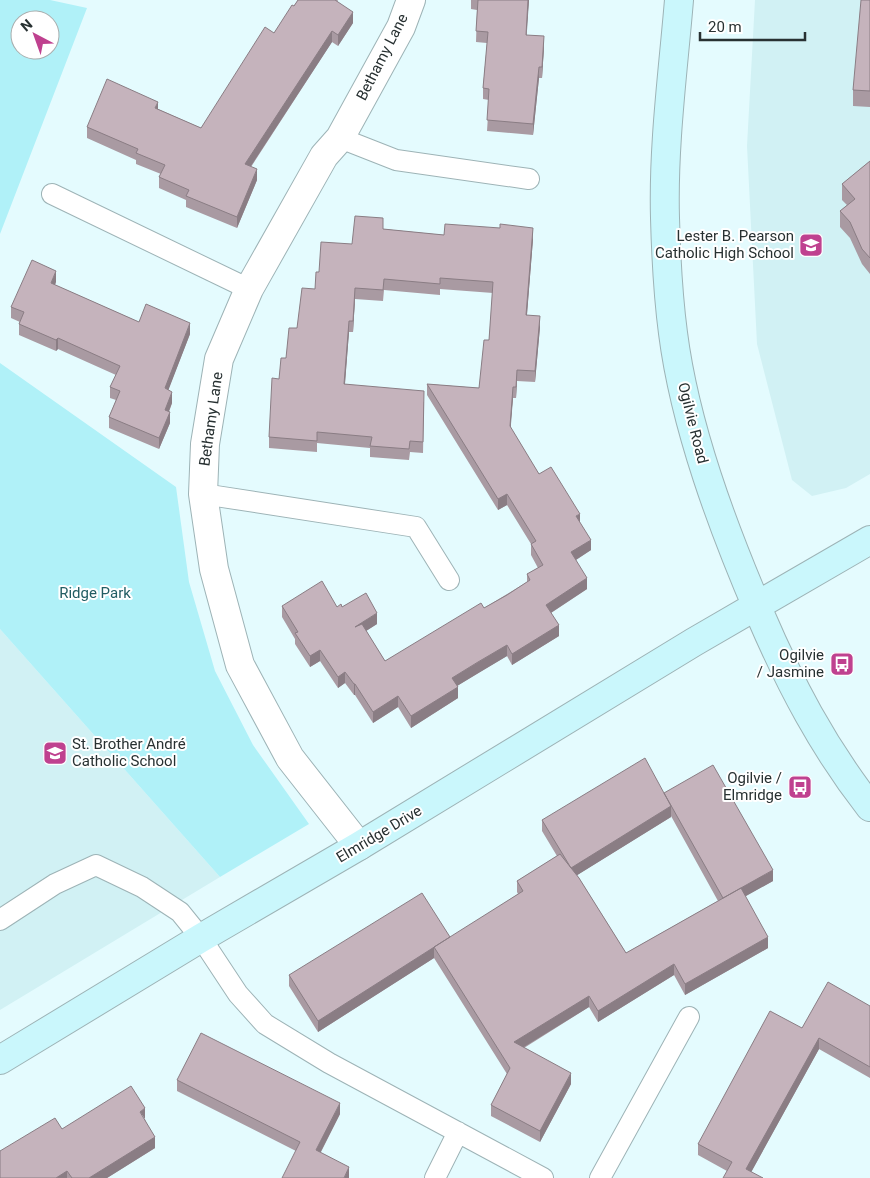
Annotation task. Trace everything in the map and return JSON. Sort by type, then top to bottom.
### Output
[{"type":"street","name":"Bethamy Lane","points":[[359,846],[290,758],[240,665],[214,568],[203,494],[205,444],[219,359],[250,289],[324,156],[340,138],[401,26],[411,0]]},
{"type":"street","name":"Ogilvie Road","points":[[679,0],[665,167],[664,217],[673,334],[686,400],[707,476],[737,561],[776,650],[820,737],[870,807]]},
{"type":"street","name":"Elmridge Drive","points":[[0,1060],[359,846],[694,642],[870,540]]},
{"type":"lane","points":[[340,138],[396,160],[529,179]]},
{"type":"lane","points":[[52,194],[250,289]]},
{"type":"lane","points":[[203,494],[416,527],[449,580]]},
{"type":"lane","points":[[0,920],[56,884],[96,865],[142,887],[180,912],[202,938],[238,994],[265,1024],[329,1063],[543,1178]]},
{"type":"lane","points":[[600,1178],[689,1017]]},
{"type":"lane","points":[[435,1178],[458,1132]]},
{"type":"shaded area","name":"Lester B. Pearson Catholic High School","points":[[755,0],[870,0],[870,474],[846,488],[812,496],[792,480],[757,344],[747,146]]},
{"type":"shaded area","name":"St. Brother André Catholic School","points":[[0,629],[220,877],[0,1010]]},
{"type":"green space","points":[[0,0],[50,0],[87,8],[0,234]]},
{"type":"green space","name":"Ridge Park","points":[[0,363],[176,487],[189,582],[215,671],[253,745],[309,824],[220,877],[0,629]]},
{"type":"building","points":[[298,0],[335,0],[353,12],[338,35],[332,31],[245,164],[257,169],[237,217],[186,196],[189,190],[159,177],[165,165],[136,153],[138,149],[87,127],[107,79],[158,102],[155,108],[201,128],[265,27],[274,33],[292,5],[294,6]]},
{"type":"building","points":[[478,0],[528,0],[526,35],[544,36],[542,67],[539,67],[533,124],[487,120],[489,89],[483,88],[488,32],[476,31]]},
{"type":"building","points":[[861,0],[870,0],[870,91],[853,90]]},
{"type":"building","points":[[870,161],[870,258],[862,249],[850,222],[840,211],[855,199],[842,184]]},
{"type":"building","points":[[355,216],[383,218],[383,229],[444,235],[445,224],[500,228],[500,224],[533,228],[526,315],[540,316],[535,371],[517,370],[516,387],[513,387],[510,426],[539,474],[551,467],[580,514],[576,516],[591,540],[571,552],[587,578],[546,605],[559,625],[512,654],[507,645],[478,662],[452,678],[458,687],[411,716],[398,696],[373,712],[345,672],[338,677],[320,650],[310,656],[295,633],[298,632],[282,606],[322,581],[337,607],[341,604],[342,607],[366,593],[377,613],[355,627],[362,624],[385,661],[481,603],[484,608],[507,595],[530,580],[527,574],[543,565],[531,544],[536,541],[507,494],[498,499],[427,384],[479,388],[484,340],[489,340],[493,282],[440,278],[440,284],[384,279],[383,290],[355,288],[353,321],[349,321],[344,384],[424,391],[423,442],[410,441],[409,449],[370,446],[372,437],[317,432],[317,441],[269,437],[272,378],[279,379],[281,358],[286,358],[289,328],[297,328],[302,288],[315,289],[316,272],[319,272],[321,242],[352,244]]},
{"type":"building","points":[[32,260],[56,271],[51,283],[139,322],[146,304],[190,323],[165,388],[172,392],[165,410],[170,412],[159,438],[109,417],[120,391],[110,387],[120,366],[58,338],[56,340],[19,324],[24,312],[11,307]]},
{"type":"building","points":[[645,758],[671,806],[571,868],[542,820]]},
{"type":"building","points":[[713,765],[773,870],[723,898],[664,793]]},
{"type":"building","points":[[560,854],[579,878],[626,953],[741,888],[768,937],[685,984],[674,964],[598,1011],[589,996],[514,1042],[571,1073],[540,1131],[491,1105],[510,1068],[434,947],[523,891],[517,881]]},
{"type":"building","points":[[422,893],[450,937],[318,1021],[289,975]]},
{"type":"building","points":[[828,982],[870,1006],[870,1067],[819,1038],[746,1169],[763,1178],[723,1178],[732,1162],[698,1144],[770,1011],[802,1028]]},
{"type":"building","points":[[201,1033],[340,1103],[316,1150],[349,1167],[344,1178],[282,1178],[300,1142],[177,1080]]},
{"type":"building","points":[[131,1086],[145,1108],[140,1112],[155,1137],[89,1178],[72,1178],[67,1171],[56,1178],[0,1178],[0,1151],[55,1118],[62,1129]]},
{"type":"place","name":"Lester B. Pearson Catholic High School","points":[[811,245]]},
{"type":"place","name":"Ogilvie / Jasmine","points":[[842,664]]},
{"type":"place","name":"St. Brother André Catholic School","points":[[55,753]]},
{"type":"place","name":"Ogilvie / Elmridge","points":[[800,787]]}]
